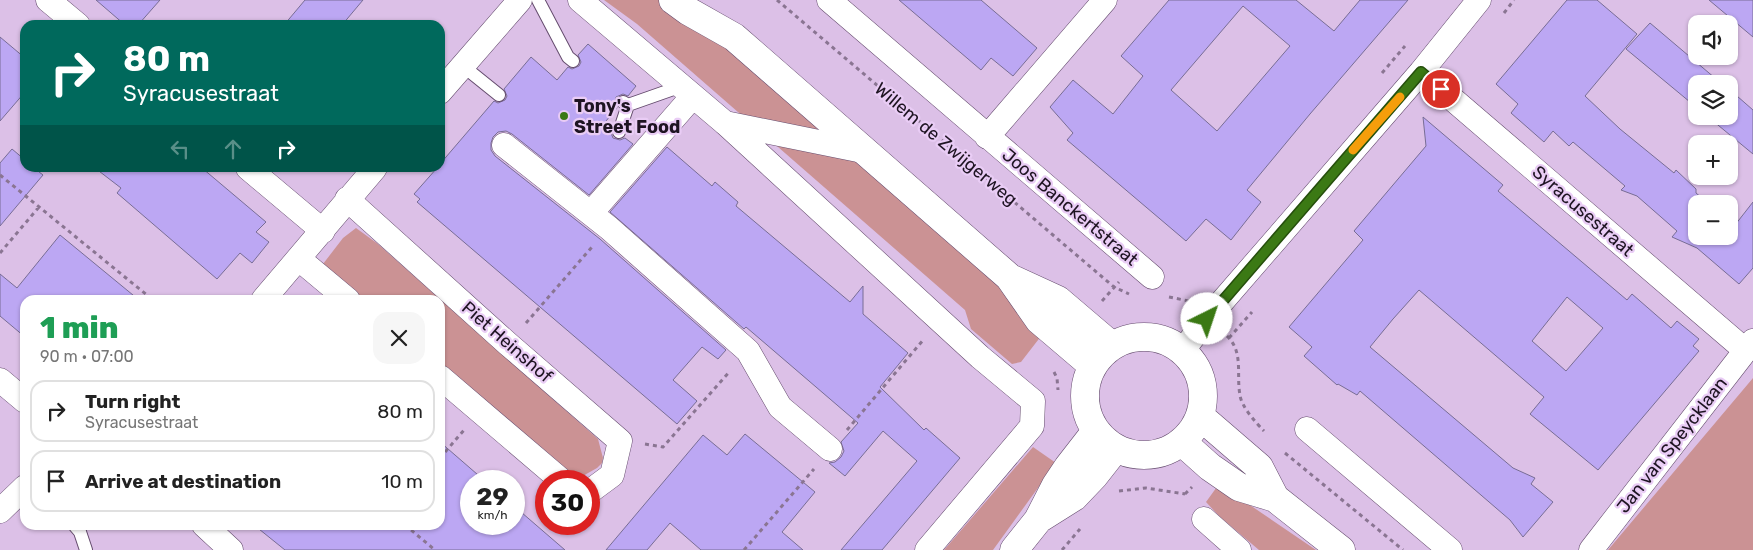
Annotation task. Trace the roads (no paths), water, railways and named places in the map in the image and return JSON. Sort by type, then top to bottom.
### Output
[{"type":"main road","points":[[673,0],[688,12],[734,37],[1009,277],[1039,320],[1093,366]]},
{"type":"main road","points":[[709,0],[734,37]]},
{"type":"main road","points":[[1009,277],[1058,300],[1112,346]]},
{"type":"main road","points":[[1147,336],[1172,342],[1183,350],[1196,366],[1203,385],[1204,399],[1200,417],[1190,434],[1172,449],[1149,455],[1128,453],[1106,440],[1089,418],[1085,401],[1086,385],[1093,366],[1100,356],[1112,346],[1126,339],[1147,336]]},
{"type":"main road","points":[[1200,417],[1259,467],[1275,498]]},
{"type":"main road","points":[[1014,550],[1038,520],[1074,497],[1094,476],[1106,440]]},
{"type":"main road","points":[[1182,442],[1210,467],[1239,487],[1275,498],[1341,550]]},
{"type":"street","points":[[48,0],[72,20]]},
{"type":"street","points":[[445,86],[520,0]]},
{"type":"street","points":[[580,0],[725,123],[980,357],[1033,401],[1032,426],[927,550]]},
{"type":"street","name":"Joos Banckertstraat","points":[[829,0],[1152,277]]},
{"type":"street","name":"Joos Banckertstraat","points":[[987,137],[1105,0]]},
{"type":"street","points":[[1183,350],[1207,319],[1421,72],[1479,0]]},
{"type":"street","name":"Syracusestraat","points":[[1421,72],[1749,345]]},
{"type":"street","points":[[591,213],[687,91]]},
{"type":"street","points":[[725,123],[863,151]]},
{"type":"street","points":[[504,145],[609,228],[748,351],[780,407],[830,449]]},
{"type":"street","points":[[253,172],[323,231]]},
{"type":"street","points":[[267,295],[371,172]]},
{"type":"street","name":"Piet Heinshof","points":[[347,199],[508,344],[620,441],[612,475],[600,484]]},
{"type":"street","points":[[299,259],[342,295]]},
{"type":"street","name":"Jan van Speycklaan","points":[[1591,550],[1749,345]]},
{"type":"street","points":[[0,380],[20,396]]},
{"type":"street","points":[[445,382],[549,470]]},
{"type":"street","points":[[1307,429],[1450,550]]},
{"type":"street","points":[[0,511],[20,492]]},
{"type":"street","points":[[1204,519],[1239,550]]},
{"type":"street","points":[[209,530],[231,550]]},
{"type":"lane","points":[[538,0],[568,57],[573,62]]},
{"type":"lane","points":[[463,66],[499,95]]},
{"type":"lane","points":[[619,132],[625,104],[687,91]]},
{"type":"lane","points":[[78,530],[86,550]]},
{"type":"place","name":"Tony's Street Food","points":[[564,116]]}]
